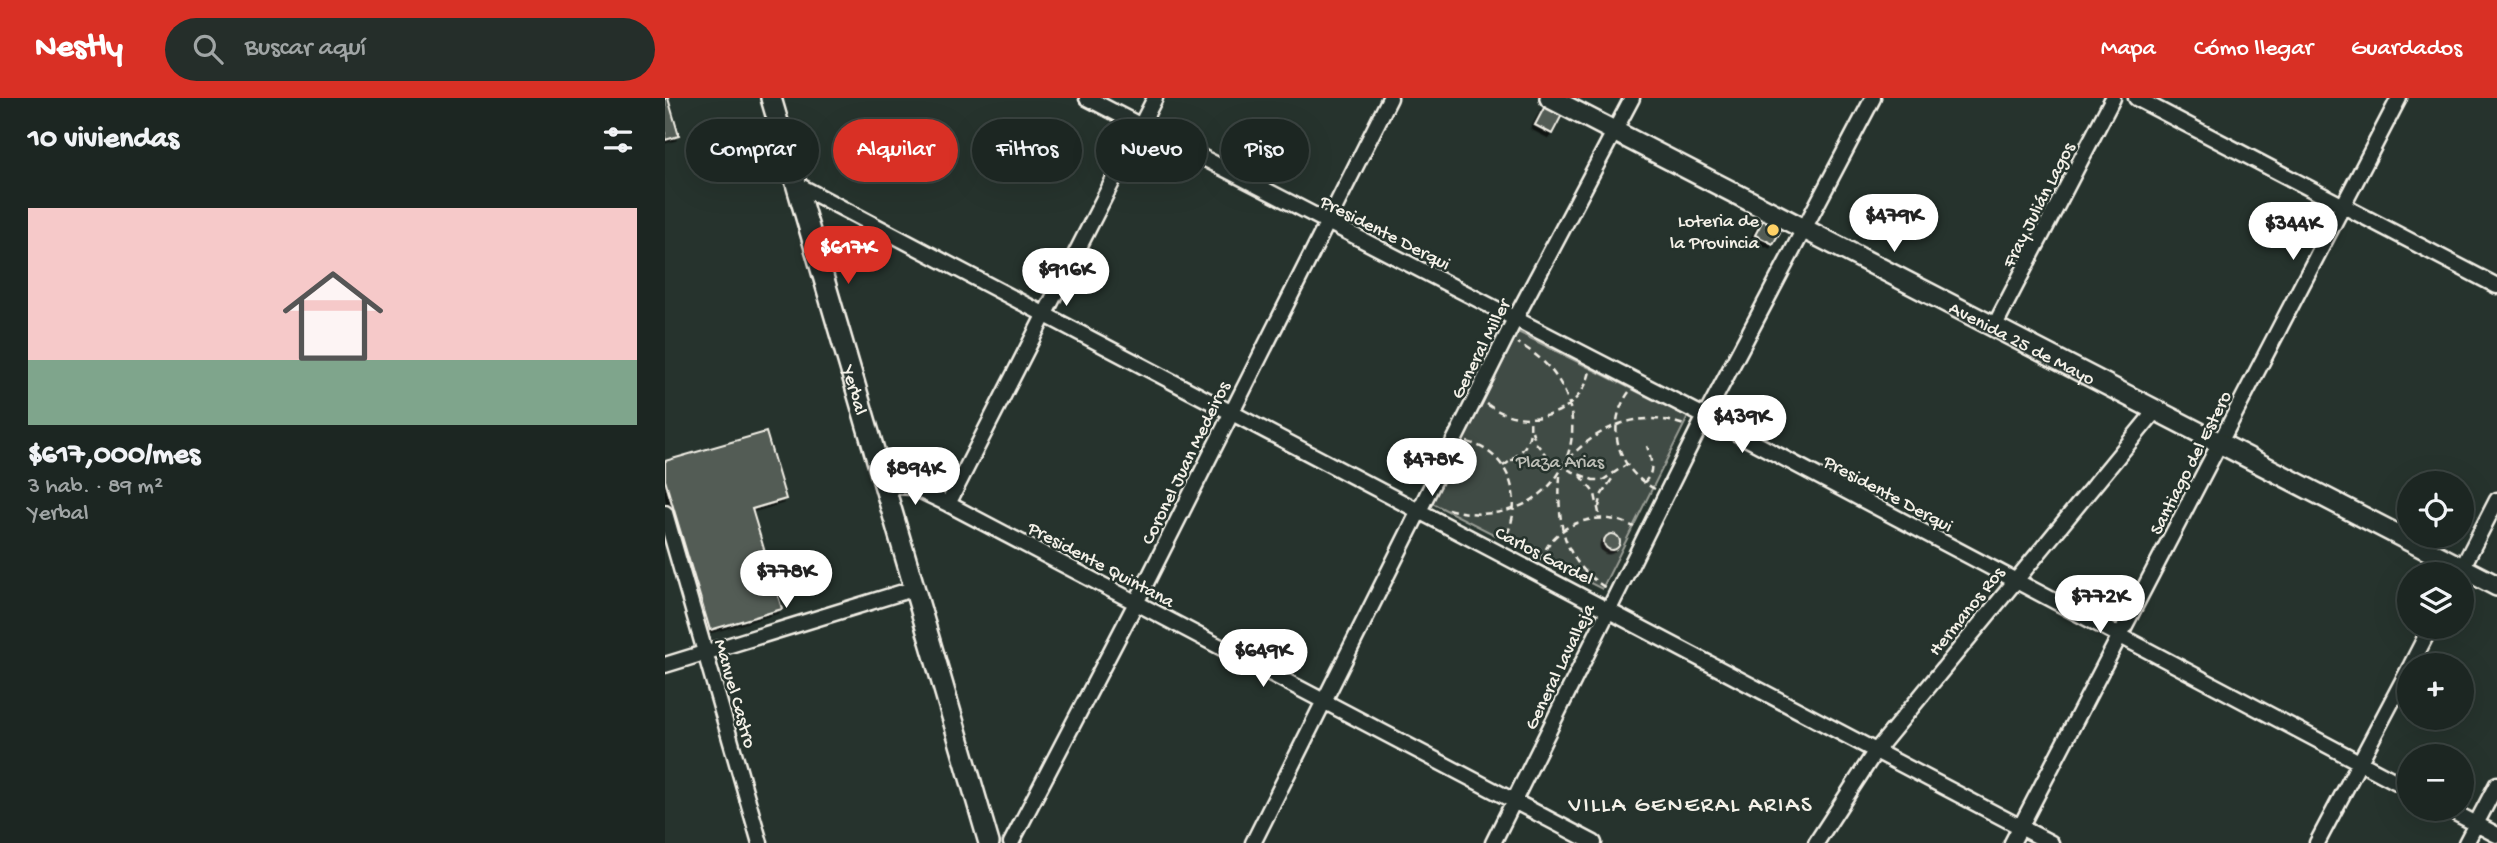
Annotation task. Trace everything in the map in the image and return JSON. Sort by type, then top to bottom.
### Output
[{"type":"main road","name":"Yerbal","points":[[771,98],[987,835]]},
{"type":"main road","name":"Avenida 25 de Mayo","points":[[1550,98],[2156,410],[2444,562]]},
{"type":"main road","name":"Avenida 25 de Mayo","points":[[2474,576],[2497,586]]},
{"type":"street","name":"Presidente Derqui","points":[[1087,98],[1125,119]]},
{"type":"street","points":[[1144,119],[1155,98]]},
{"type":"street","name":"Coronel Juan Medeiros","points":[[1012,843],[1390,98]]},
{"type":"street","name":"General Miller","points":[[1253,843],[1515,318],[1632,98]]},
{"type":"street","name":"General Lavalleja","points":[[1493,843],[1698,430],[1873,98]]},
{"type":"street","name":"Fray Julián Lagos","points":[[1994,327],[2113,98]]},
{"type":"street","points":[[2136,98],[2497,286]]},
{"type":"street","name":"Santiago del Estero","points":[[2011,843],[2399,98]]},
{"type":"street","name":"Presidente Derqui","points":[[1207,161],[1706,416],[2397,782]]},
{"type":"street","points":[[949,504],[1112,182]]},
{"type":"street","name":"Carlos Gardel","points":[[796,184],[1045,313],[1230,413],[1421,506],[1495,550],[2051,843]]},
{"type":"street","name":"Hermanos Ros","points":[[1816,843],[1875,752],[2156,410]]},
{"type":"street","name":"Presidente Quintana","points":[[886,485],[912,487],[949,504],[1594,843]]},
{"type":"street","points":[[2466,562],[2497,500]]},
{"type":"street","name":"Manuel Castro","points":[[665,513],[760,843]]},
{"type":"street","points":[[665,665],[916,588]]},
{"type":"street","points":[[2317,843],[2397,691]]},
{"type":"street","points":[[2466,843],[2497,784]]},
{"type":"street","points":[[2470,821],[2497,835]]},
{"type":"street","points":[[987,835],[1012,843]]},
{"type":"path","points":[[1506,337],[1545,362],[1563,387],[1569,405],[1571,431],[1568,459]]},
{"type":"path","points":[[1477,394],[1500,413],[1530,419],[1553,414],[1569,405],[1585,384],[1592,358]]},
{"type":"path","points":[[1638,381],[1625,397],[1616,424],[1619,449],[1626,465],[1643,483],[1666,493]]},
{"type":"path","points":[[1421,506],[1478,515],[1515,508],[1535,497],[1560,475],[1568,459],[1587,441],[1616,424],[1650,418],[1698,430]]},
{"type":"path","points":[[1530,419],[1536,443],[1550,461]]},
{"type":"path","points":[[1503,466],[1529,442],[1531,428]]},
{"type":"path","points":[[1454,441],[1481,447],[1503,466],[1513,488],[1515,508],[1509,532],[1495,550]]},
{"type":"path","points":[[1643,483],[1650,477],[1647,446]]},
{"type":"path","points":[[1511,460],[1538,457],[1593,480],[1603,480],[1617,473]]},
{"type":"path","points":[[1599,507],[1606,486],[1626,465]]},
{"type":"path","points":[[1579,473],[1595,494],[1600,518]]},
{"type":"path","points":[[1560,475],[1561,532],[1567,547],[1585,572],[1615,593]]},
{"type":"path","points":[[1538,573],[1547,547],[1561,532],[1574,524],[1600,518],[1627,523],[1645,535]]},
{"type":"green space","name":"Plaza Arias","points":[[1518,332],[1688,417],[1602,589],[1432,503]]},
{"type":"building","points":[[665,98],[668,98],[679,136],[665,140]]},
{"type":"building","points":[[1545,106],[1562,115],[1552,134],[1535,125]]},
{"type":"building","points":[[1764,218],[1779,226],[1780,232],[1773,244],[1755,235]]},
{"type":"building","points":[[766,432],[786,499],[752,509],[782,609],[710,630],[665,480],[665,461]]},
{"type":"building","points":[[1609,534],[1615,534],[1620,542],[1618,548],[1609,550],[1604,545],[1604,539]]},
{"type":"place","name":"Loteria de la Provincia","points":[[1773,230]]},
{"type":"district","name":"VILLA GENERAL ARIAS","points":[[1691,803]]}]
